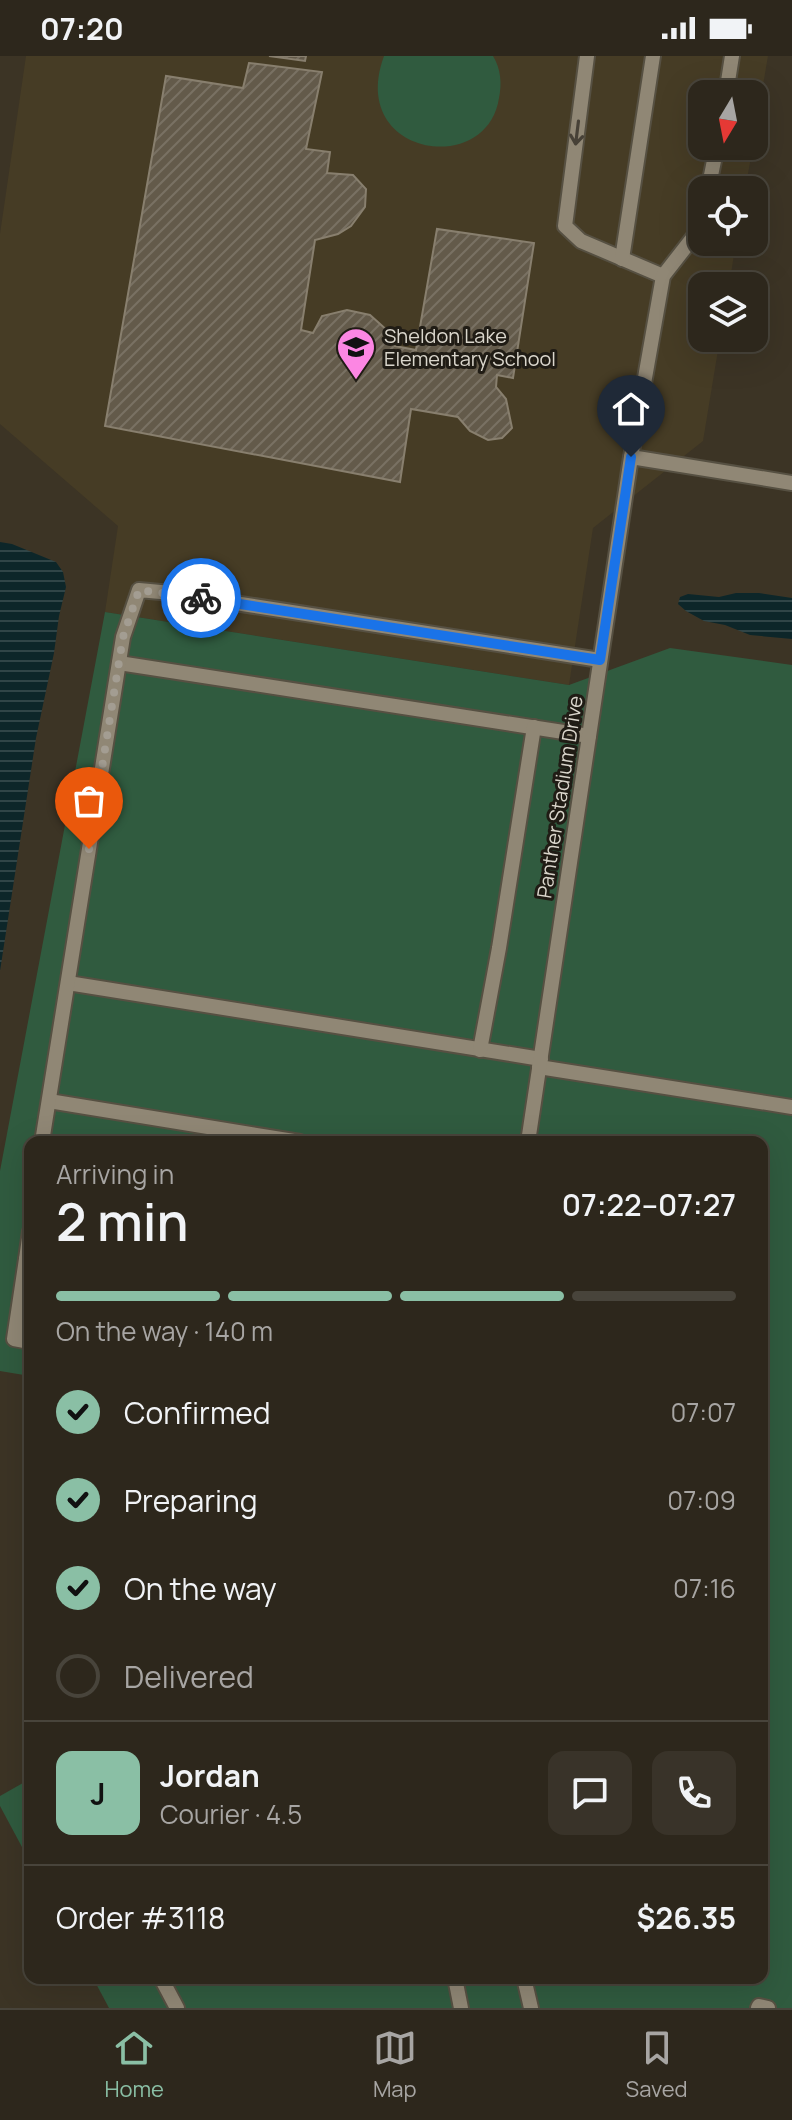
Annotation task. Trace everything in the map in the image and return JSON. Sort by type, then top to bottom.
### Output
[{"type":"street","points":[[587,56],[565,226],[581,241],[663,276],[688,244]]},
{"type":"street","points":[[622,259],[653,56]]},
{"type":"street","points":[[728,80],[732,56]]},
{"type":"street","name":"Panther Stadium Drive","points":[[529,1136],[631,457],[663,276]]},
{"type":"street","points":[[631,457],[792,483]]},
{"type":"street","points":[[43,1136],[123,637],[139,590],[600,660]]},
{"type":"street","points":[[119,663],[589,736]]},
{"type":"street","points":[[480,1050],[534,727]]},
{"type":"street","points":[[68,983],[480,1050],[792,1107]]},
{"type":"street","points":[[49,1101],[263,1136]]},
{"type":"street","points":[[24,1282],[14,1339],[24,1341]]},
{"type":"street","points":[[164,1984],[177,2008]]},
{"type":"street","points":[[456,1984],[461,2008]]},
{"type":"street","points":[[525,1984],[531,2008]]},
{"type":"street","points":[[758,2008],[768,2008]]},
{"type":"shaded area","name":"Sheldon Lake Elementary School","points":[[26,56],[768,56],[764,80],[688,80],[688,160],[750,160],[748,176],[688,176],[688,256],[734,256],[731,272],[688,272],[688,352],[718,352],[703,441],[593,528],[569,685],[105,612],[118,526],[0,424],[0,234]]},
{"type":"green space","points":[[384,56],[493,56],[499,71],[500,87],[489,123],[471,139],[448,146],[423,144],[401,134],[385,116],[378,90]]},
{"type":"green space","points":[[105,612],[569,685],[670,648],[792,665],[792,2008],[109,2008],[96,1984],[768,1984],[768,1136],[24,1136],[24,1375],[0,1371],[0,1171]]},
{"type":"green space","points":[[24,1782],[24,1851],[0,1806],[0,1796]]},
{"type":"water","points":[[0,542],[56,562],[63,572],[66,587],[36,738],[0,971]]},
{"type":"water","points":[[736,593],[792,598],[792,639],[750,635],[704,621],[678,604],[680,597],[688,594],[719,597]]},
{"type":"building","points":[[269,56],[306,56],[305,61]]},
{"type":"building","points":[[249,63],[322,72],[306,149],[330,152],[327,173],[353,175],[366,189],[365,207],[351,226],[338,234],[315,240],[301,330],[313,333],[322,316],[347,310],[370,315],[388,331],[395,346],[416,350],[437,229],[534,243],[513,378],[497,375],[496,387],[506,399],[512,428],[502,438],[488,440],[470,431],[458,417],[411,409],[400,482],[105,426],[166,76],[243,88]]},
{"type":"way so far","points":[[89,849],[123,637],[139,590],[201,598]]},
{"type":"place","name":"Sheldon Lake Elementary School","points":[[356,381]]},
{"type":"route","points":[[201,598],[600,660],[631,457]]}]
